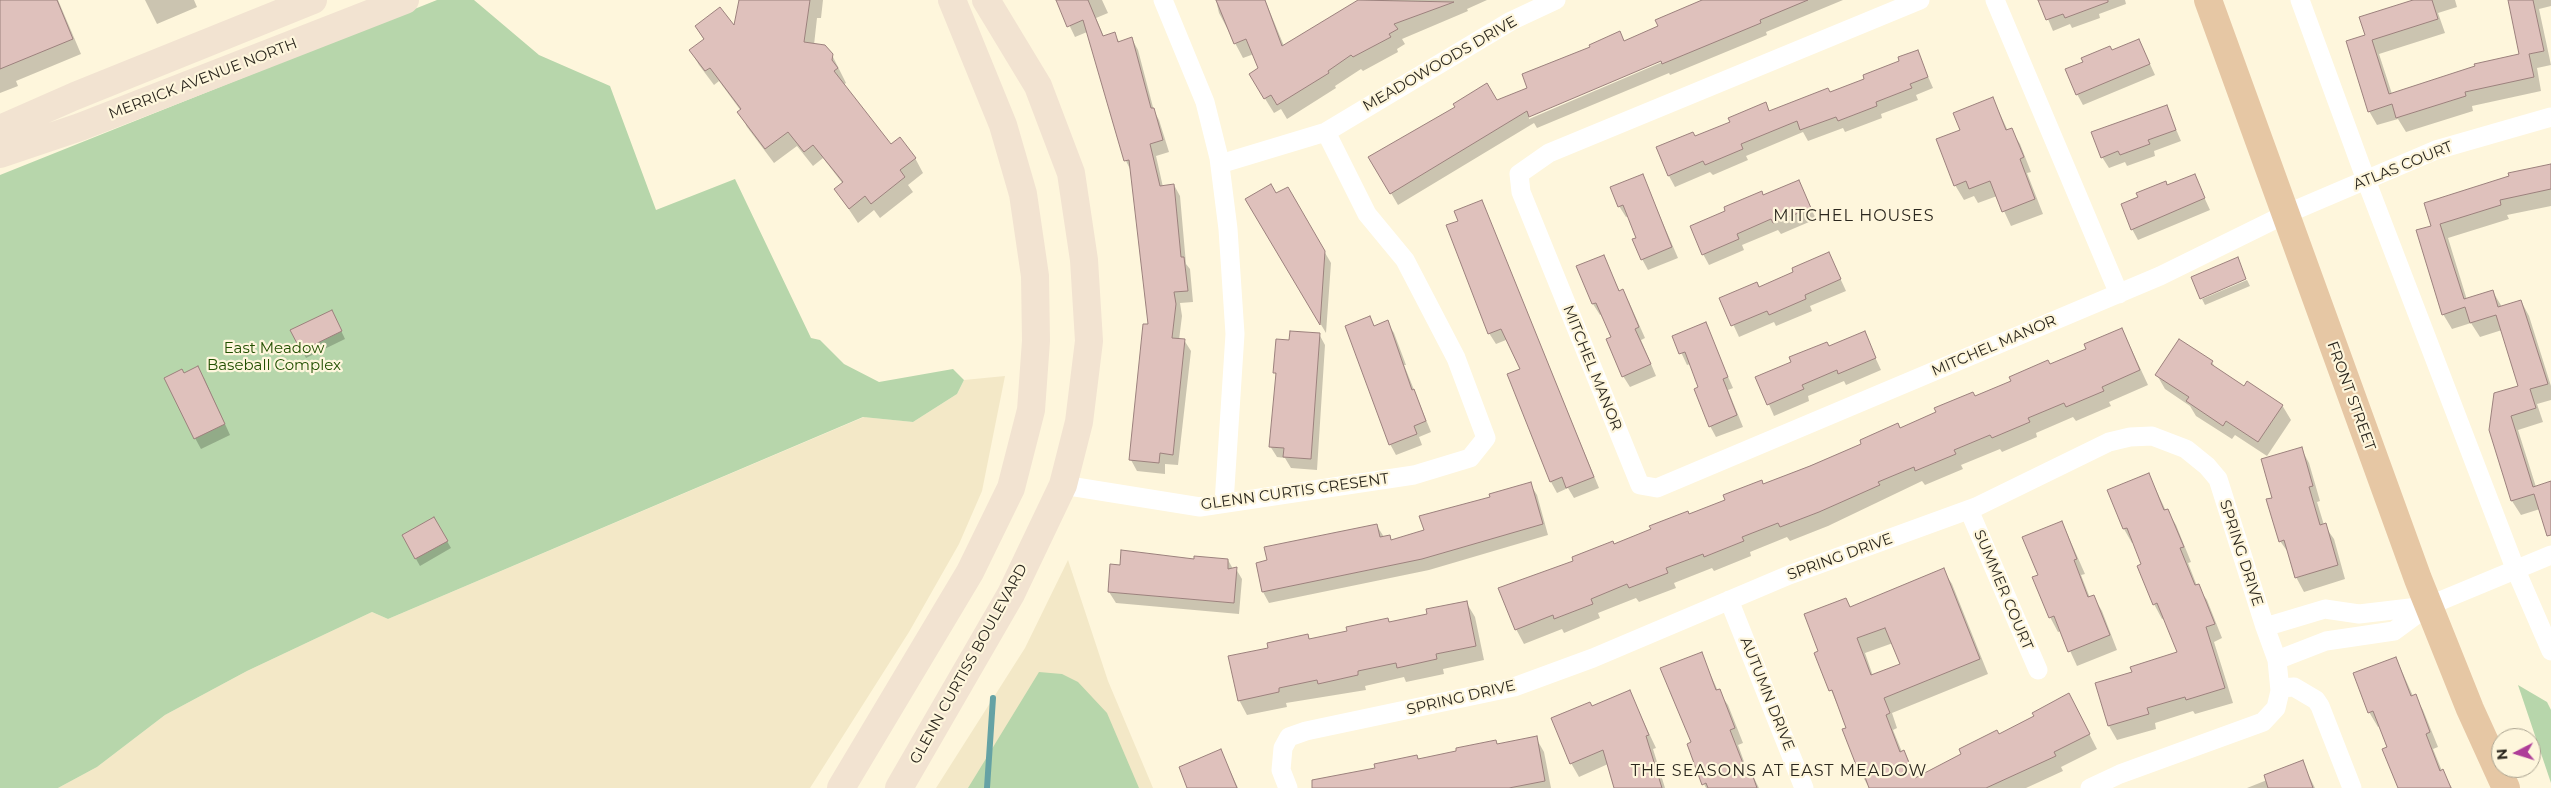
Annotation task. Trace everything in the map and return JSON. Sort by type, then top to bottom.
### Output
[{"type":"main road","name":"MERRICK AVENUE NORTH","points":[[0,129],[75,96],[313,0]]},
{"type":"main road","name":"MERRICK AVENUE NORTH","points":[[0,154],[80,127],[405,0]]},
{"type":"main road","points":[[840,788],[970,572],[1011,488],[1031,410],[1036,341],[1036,276],[1023,194],[1004,125],[952,0]]},
{"type":"main road","name":"GLENN CURTISS BOULEVARD","points":[[899,788],[1012,594],[1064,485],[1079,422],[1089,341],[1084,260],[1071,173],[1038,86],[986,0]]},
{"type":"main road","points":[[1004,0],[1038,86]]},
{"type":"main road","name":"FRONT STREET","points":[[2208,0],[2428,606],[2470,709],[2506,788]]},
{"type":"street","points":[[1163,0],[1205,102],[1220,164],[1228,229],[1235,334],[1224,503]]},
{"type":"street","name":"MEADOWOODS DRIVE","points":[[1220,164],[1326,132],[1511,21],[1556,0]]},
{"type":"street","name":"MITCHEL MANOR","points":[[1920,0],[1549,153],[1519,174],[1521,192],[1640,485],[1657,488],[2119,294],[2286,214]]},
{"type":"street","points":[[1995,0],[2119,294]]},
{"type":"street","points":[[2300,0],[2366,180],[2515,568],[2551,651]]},
{"type":"street","name":"ATLAS COURT","points":[[2286,214],[2436,150],[2551,117]]},
{"type":"street","name":"GLENN CURTIS CRESENT","points":[[1064,485],[1200,508],[1414,475],[1470,458],[1486,438],[1452,349],[1405,260],[1367,214],[1326,132]]},
{"type":"street","name":"SPRING DRIVE","points":[[1288,788],[1281,770],[1283,748],[1289,737],[1306,731],[1514,688],[1593,658],[1789,575],[1969,510],[2109,442],[2130,437],[2152,436],[2186,449],[2207,466],[2218,479],[2277,660],[2280,688],[2276,708],[2263,722],[2120,774],[2090,788]]},
{"type":"street","name":"SUMMER COURT","points":[[1969,510],[2038,670]]},
{"type":"street","points":[[2277,660],[2326,641],[2394,631],[2428,606],[2515,568],[2551,555]]},
{"type":"street","name":"AUTUMN DRIVE","points":[[1729,600],[1804,788]]},
{"type":"street","points":[[2265,628],[2325,609],[2358,614],[2428,606]]},
{"type":"street","points":[[2280,688],[2294,687],[2316,700],[2352,788]]},
{"type":"shaded area","points":[[1005,376],[982,491],[959,544],[909,632],[810,788],[58,788],[97,767],[165,715],[247,671],[372,612],[388,619],[864,417],[913,422],[957,394],[964,380]]},
{"type":"shaded area","points":[[1068,560],[1108,681],[1153,788],[936,788],[1025,648]]},
{"type":"green space","name":"East Meadow Baseball Complex","points":[[437,0],[474,0],[539,55],[610,86],[656,210],[735,179],[811,338],[820,340],[844,364],[879,382],[953,369],[964,380],[957,394],[913,422],[863,417],[388,619],[372,612],[247,671],[165,715],[97,767],[58,788],[0,788],[0,175]]},
{"type":"green space","points":[[1039,672],[1062,674],[1078,682],[1107,713],[1139,788],[968,788]]},
{"type":"green space","points":[[2518,685],[2547,702],[2551,710],[2551,783],[2541,753],[2541,728],[2532,728]]},
{"type":"building","points":[[0,0],[57,0],[73,39],[0,69]]},
{"type":"building","points":[[739,0],[810,0],[804,42],[825,45],[833,54],[832,60],[838,68],[834,71],[891,144],[900,137],[916,158],[900,170],[905,177],[871,204],[865,196],[849,209],[834,189],[843,182],[813,145],[804,152],[788,132],[765,149],[737,112],[741,109],[710,68],[705,71],[689,50],[704,39],[695,26],[720,7],[734,25]]},
{"type":"building","points":[[1056,0],[1088,0],[1103,36],[1115,32],[1118,42],[1132,37],[1151,108],[1154,108],[1163,140],[1150,144],[1160,186],[1174,184],[1181,257],[1184,257],[1188,291],[1174,292],[1176,304],[1172,338],[1185,339],[1173,455],[1160,453],[1159,463],[1129,460],[1143,324],[1148,324],[1129,160],[1124,161],[1083,20],[1067,27]]},
{"type":"building","points":[[1216,0],[1265,0],[1282,46],[1358,0],[1454,2],[1394,24],[1398,29],[1389,34],[1391,37],[1353,57],[1351,55],[1328,71],[1329,73],[1277,105],[1271,95],[1264,99],[1249,74],[1258,68],[1246,39],[1234,44]]},
{"type":"building","points":[[1702,0],[1808,0],[1760,20],[1761,23],[1662,64],[1661,61],[1529,117],[1527,111],[1390,194],[1368,157],[1455,107],[1453,104],[1487,83],[1497,100],[1527,88],[1522,74],[1590,47],[1589,45],[1620,31],[1624,41],[1658,26],[1655,20]]},
{"type":"building","points":[[2038,0],[2108,0],[2108,2],[2065,18],[2063,14],[2046,20]]},
{"type":"building","points":[[2413,0],[2432,0],[2438,19],[2372,40],[2389,94],[2475,66],[2474,64],[2519,54],[2508,0],[2533,0],[2544,51],[2529,54],[2534,77],[2465,92],[2466,96],[2396,118],[2392,104],[2368,112],[2346,41],[2365,35],[2359,17]]},
{"type":"building","points":[[2139,39],[2150,64],[2076,95],[2065,69],[2083,62],[2081,58],[2110,46],[2112,50]]},
{"type":"building","points":[[1918,50],[1928,77],[1910,84],[1912,88],[1876,102],[1877,106],[1838,121],[1836,117],[1800,130],[1797,121],[1741,144],[1743,149],[1705,165],[1703,161],[1668,176],[1656,147],[1693,132],[1695,136],[1730,122],[1728,118],[1766,102],[1769,111],[1828,88],[1830,92],[1864,79],[1863,75],[1899,61],[1898,57]]},
{"type":"building","points":[[1993,97],[2006,130],[2012,128],[2024,157],[2020,159],[2035,199],[2002,212],[1990,181],[1969,189],[1966,181],[1954,186],[1936,139],[1960,130],[1953,113]]},
{"type":"building","points":[[2167,105],[2176,130],[2148,140],[2150,144],[2120,155],[2118,151],[2101,158],[2091,132]]},
{"type":"building","points":[[2551,164],[2551,189],[2500,200],[2501,205],[2440,224],[2464,299],[2493,290],[2498,307],[2521,300],[2548,384],[2530,389],[2536,408],[2511,416],[2533,487],[2551,481],[2551,535],[2547,536],[2534,494],[2511,501],[2489,430],[2494,393],[2518,386],[2496,315],[2470,323],[2465,307],[2442,315],[2416,230],[2431,226],[2424,203],[2509,176],[2508,173]]},
{"type":"building","points":[[1643,174],[1672,247],[1641,260],[1632,239],[1636,238],[1623,205],[1618,207],[1610,187]]},
{"type":"building","points":[[2195,174],[2205,198],[2131,230],[2121,204],[2138,197],[2136,193],[2166,181],[2167,185]]},
{"type":"building","points":[[1799,180],[1811,208],[1773,223],[1771,219],[1737,234],[1739,239],[1702,255],[1690,226],[1725,211],[1724,207],[1762,191],[1763,195]]},
{"type":"building","points":[[1271,184],[1276,193],[1288,187],[1325,251],[1320,325],[1245,199]]},
{"type":"building","points":[[1482,200],[1594,477],[1566,488],[1562,477],[1550,482],[1507,374],[1520,369],[1501,329],[1488,334],[1446,225],[1458,221],[1454,211]]},
{"type":"building","points":[[1829,252],[1841,279],[1805,295],[1806,299],[1769,315],[1767,311],[1731,326],[1719,298],[1757,282],[1759,287],[1793,272],[1792,268]]},
{"type":"building","points":[[1604,255],[1619,291],[1623,289],[1639,327],[1635,329],[1651,364],[1622,377],[1606,339],[1611,337],[1596,303],[1592,304],[1576,266]]},
{"type":"building","points":[[2238,257],[2246,279],[2200,299],[2191,277]]},
{"type":"building","points":[[332,310],[342,331],[301,351],[290,330]]},
{"type":"building","points":[[1370,316],[1374,326],[1388,320],[1412,390],[1414,389],[1426,421],[1414,426],[1417,434],[1389,445],[1345,326]]},
{"type":"building","points":[[1706,322],[1728,377],[1723,379],[1737,415],[1709,427],[1694,389],[1698,387],[1685,352],[1679,354],[1672,336]]},
{"type":"building","points":[[2122,328],[2140,370],[2102,387],[2104,391],[2066,407],[2064,403],[2028,418],[2030,422],[1992,438],[1990,435],[1954,450],[1956,454],[1915,471],[1914,467],[1878,482],[1880,485],[1819,512],[1780,527],[1778,523],[1742,537],[1744,541],[1704,557],[1703,554],[1666,568],[1668,573],[1629,588],[1627,584],[1591,599],[1593,604],[1554,619],[1553,615],[1515,630],[1498,588],[1573,561],[1572,557],[1613,541],[1614,544],[1651,529],[1649,526],[1688,511],[1689,514],[1725,500],[1723,495],[1762,480],[1763,484],[1810,466],[1861,444],[1860,440],[1898,423],[1900,428],[1936,412],[1934,408],[1973,392],[1975,396],[2011,381],[2009,377],[2048,360],[2050,364],[2086,349],[2084,344]]},
{"type":"building","points":[[1290,331],[1320,333],[1311,459],[1283,457],[1284,448],[1269,447],[1276,373],[1273,373],[1276,339],[1289,340]]},
{"type":"building","points":[[1865,331],[1876,358],[1838,374],[1837,370],[1802,385],[1804,389],[1767,405],[1755,377],[1791,362],[1789,357],[1827,342],[1829,346]]},
{"type":"building","points":[[2179,339],[2213,361],[2211,364],[2244,386],[2247,381],[2283,405],[2258,442],[2226,421],[2223,426],[2186,401],[2189,397],[2155,375]]},
{"type":"building","points":[[198,366],[225,424],[194,439],[164,378],[182,369],[184,373]]},
{"type":"building","points":[[2302,447],[2313,486],[2309,487],[2320,525],[2326,523],[2338,565],[2295,578],[2284,540],[2279,542],[2266,499],[2272,498],[2261,459]]},
{"type":"building","points":[[2149,473],[2164,510],[2168,509],[2184,547],[2180,548],[2195,585],[2199,584],[2215,624],[2206,627],[2225,688],[2186,700],[2185,697],[2147,708],[2149,714],[2108,726],[2095,683],[2132,672],[2130,667],[2177,652],[2157,603],[2153,605],[2137,566],[2141,564],[2127,528],[2123,529],[2107,490]]},
{"type":"building","points":[[1531,482],[1543,524],[1422,559],[1262,592],[1256,563],[1267,560],[1264,547],[1377,524],[1380,537],[1390,535],[1391,540],[1424,530],[1419,516],[1490,497],[1489,494]]},
{"type":"building","points":[[434,517],[448,541],[415,559],[402,535]]},
{"type":"building","points":[[2062,521],[2077,559],[2074,560],[2088,597],[2094,595],[2110,635],[2068,652],[2054,616],[2049,618],[2032,577],[2038,575],[2022,537]]},
{"type":"building","points":[[1121,550],[1194,559],[1194,556],[1228,559],[1228,569],[1237,567],[1234,603],[1108,592],[1110,564],[1120,565]]},
{"type":"building","points":[[1944,568],[1980,659],[1884,698],[1890,713],[1886,715],[1900,752],[1904,750],[1915,778],[1961,754],[1959,749],[1997,730],[1999,734],[2034,716],[2032,713],[2069,693],[2090,734],[2054,752],[2056,756],[1986,788],[1869,788],[1862,769],[1858,770],[1842,729],[1846,728],[1832,690],[1829,691],[1814,653],[1818,651],[1804,614],[1846,598],[1850,607]],"holes":[[[1885,628],[1900,664],[1871,675],[1857,638]]]},
{"type":"building","points":[[1467,601],[1476,646],[1436,654],[1437,659],[1397,668],[1396,663],[1358,671],[1358,675],[1318,684],[1317,680],[1279,688],[1279,692],[1238,701],[1228,656],[1268,648],[1267,643],[1308,634],[1309,639],[1347,631],[1346,627],[1388,618],[1389,622],[1427,614],[1426,609]]},
{"type":"building","points":[[1702,652],[1716,690],[1720,689],[1735,728],[1730,730],[1744,766],[1749,765],[1757,788],[1708,788],[1706,783],[1702,785],[1687,744],[1691,742],[1660,668]]},
{"type":"building","points":[[2396,657],[2411,696],[2416,694],[2430,732],[2426,734],[2440,771],[2443,769],[2451,788],[2398,788],[2382,749],[2387,747],[2373,711],[2368,713],[2353,673]]},
{"type":"building","points":[[1630,690],[1649,735],[1646,736],[1662,788],[1614,788],[1603,750],[1570,764],[1551,718],[1590,702],[1592,706]]},
{"type":"building","points":[[1537,736],[1545,781],[1509,788],[1312,788],[1312,780],[1375,768],[1374,764],[1417,755],[1418,759],[1456,751],[1456,748],[1496,740],[1497,744]]},
{"type":"building","points":[[1221,749],[1237,788],[1187,788],[1179,767]]},
{"type":"building","points":[[2303,760],[2313,788],[2268,788],[2264,775]]},
{"type":"waterway","points":[[987,788],[993,698]]},
{"type":"district","name":"MITCHEL HOUSES","points":[[1854,216]]},
{"type":"district","name":"THE SEASONS AT EAST MEADOW","points":[[1779,771]]}]
